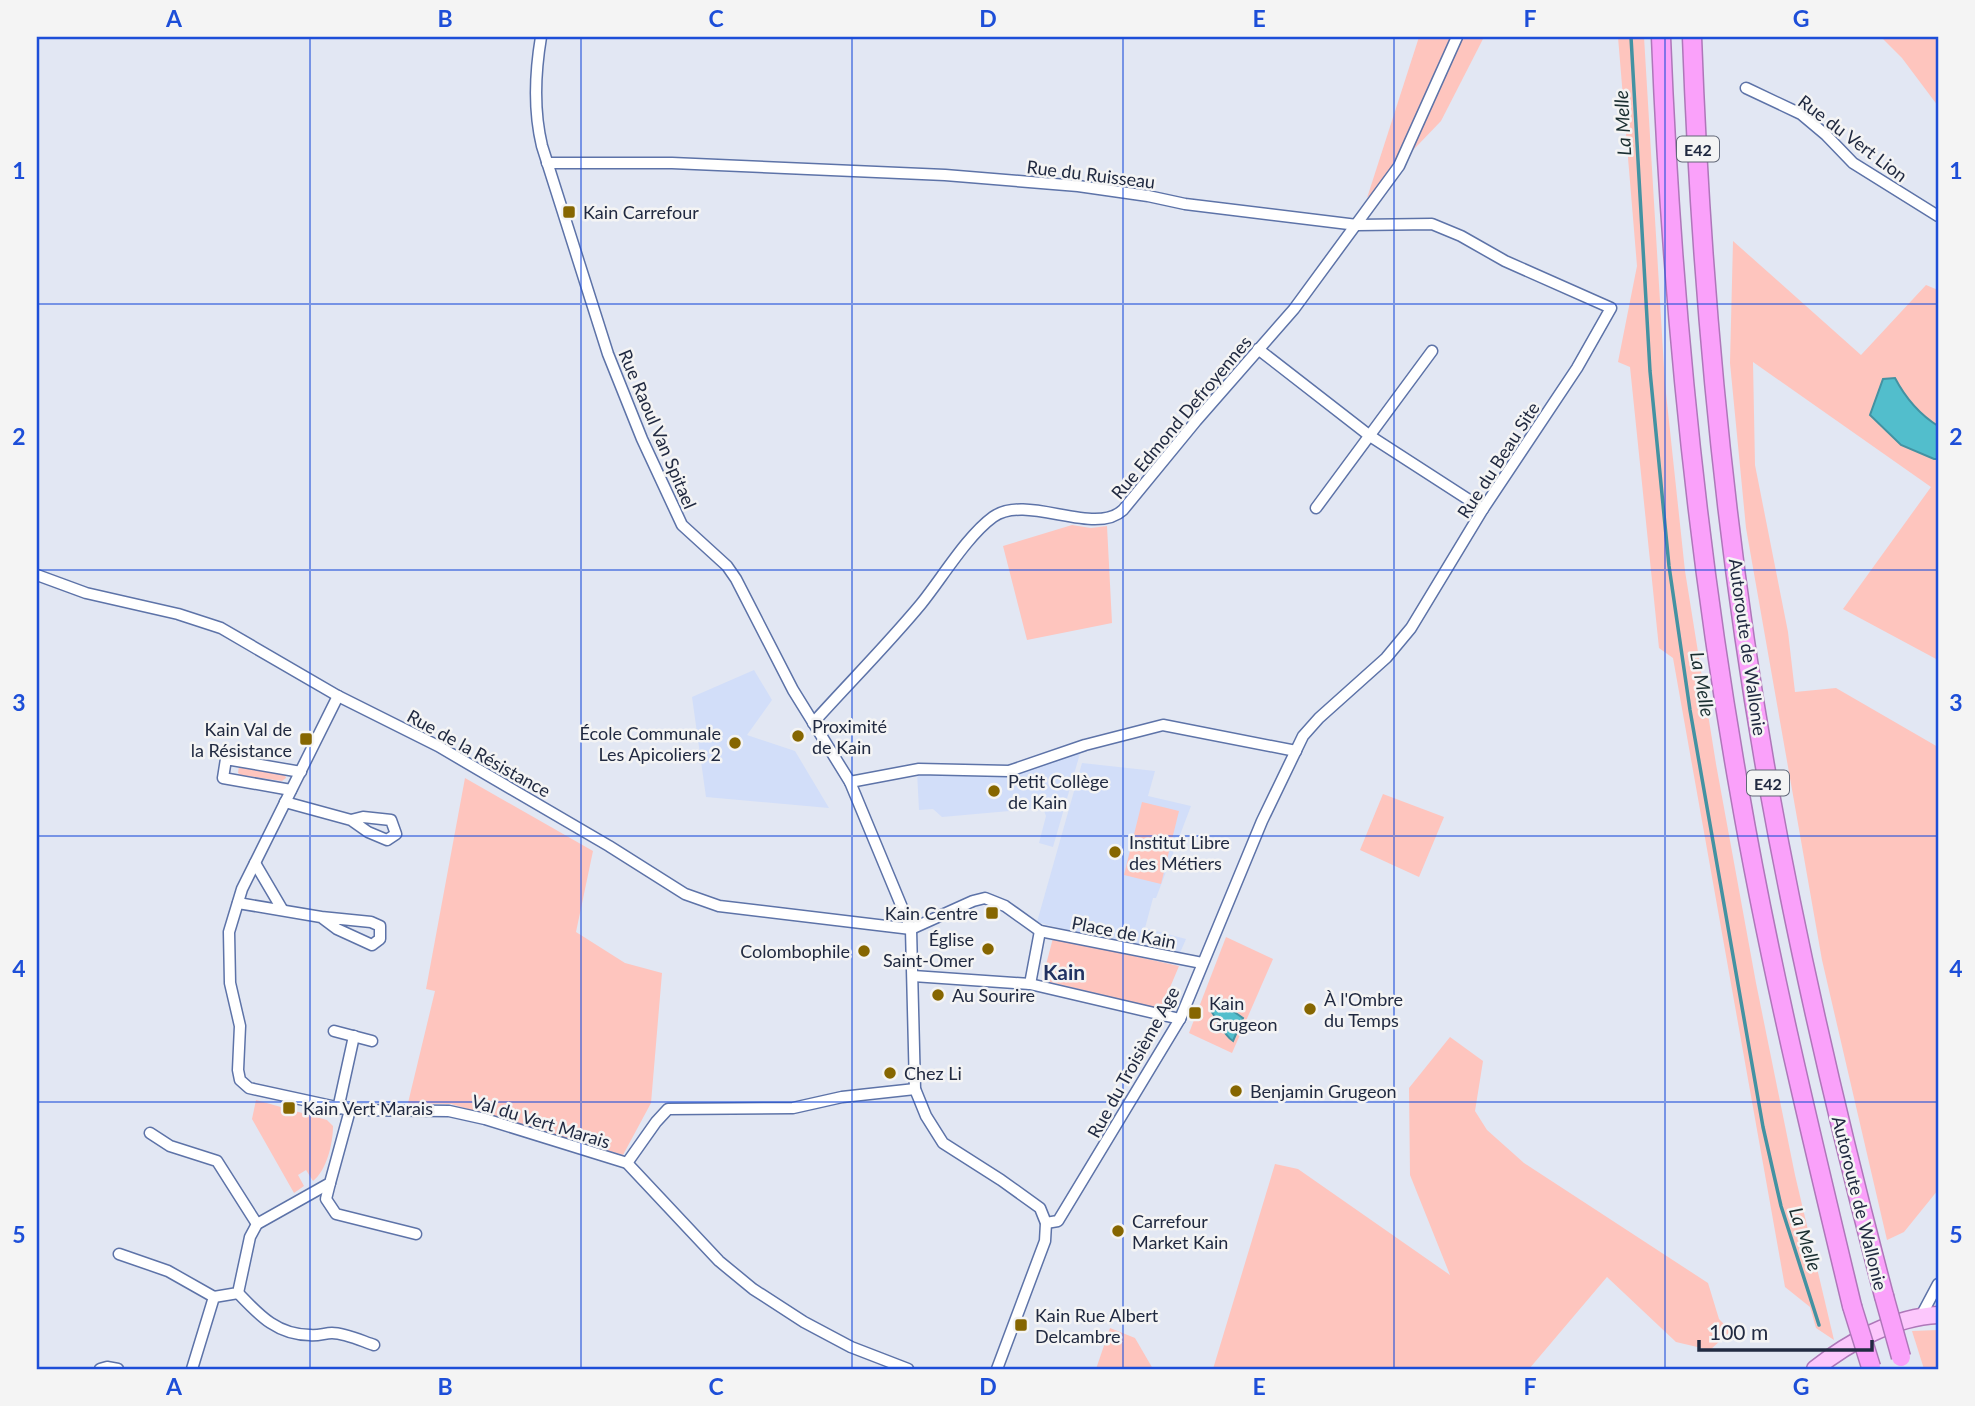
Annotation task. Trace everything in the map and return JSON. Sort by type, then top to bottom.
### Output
[{"type":"highway","name":"Autoroute de Wallonie","points":[[1661,37],[1683,374],[1710,601],[1739,788],[1777,986],[1852,1306],[1871,1368]]},
{"type":"highway","name":"Autoroute de Wallonie","points":[[1692,37],[1704,261],[1717,399],[1742,610],[1768,781],[1807,980],[1854,1183],[1903,1363]]},
{"type":"main road","points":[[1815,1369],[1839,1350],[1880,1331],[1921,1316],[1938,1315]]},
{"type":"street","name":"Rue Raoul Van Spitael","points":[[541,37],[535,96],[542,146],[608,354],[642,439],[682,525],[727,566],[736,579],[777,662],[850,782],[911,929],[915,1089]]},
{"type":"street","name":"Rue Edmond Defroyennes","points":[[813,723],[921,604],[964,548],[994,517],[1016,508],[1091,519],[1119,514],[1294,309],[1399,166],[1457,37]]},
{"type":"street","name":"Rue du Vert Lion","points":[[1746,88],[1801,114],[1853,163],[1938,216]]},
{"type":"street","name":"Rue du Ruisseau","points":[[547,163],[671,163],[945,175],[1078,186],[1185,204],[1357,225],[1432,223],[1505,261],[1611,309]]},
{"type":"street","name":"Rue du Beau Site","points":[[1411,628],[1483,509],[1577,368],[1611,309]]},
{"type":"street","points":[[1258,349],[1370,436],[1483,509]]},
{"type":"street","points":[[1316,508],[1432,351]]},
{"type":"street","name":"Rue de la Résistance","points":[[37,575],[86,593],[153,607],[221,628],[338,696],[438,746],[609,846],[685,894],[719,906],[911,929]]},
{"type":"street","name":"Rue du Troisième Age","points":[[1046,1223],[1058,1221],[1180,1019],[1262,821],[1303,736],[1319,718],[1386,658],[1411,628]]},
{"type":"street","points":[[321,917],[337,929],[372,945],[380,939],[380,926],[371,922],[321,917],[238,903],[338,696]]},
{"type":"street","points":[[850,782],[919,769],[1009,771],[1085,746],[1163,726],[1208,732],[1296,751]]},
{"type":"street","points":[[291,790],[223,778],[226,759],[301,772]]},
{"type":"street","points":[[285,802],[351,820]]},
{"type":"street","points":[[255,863],[282,909]]},
{"type":"street","name":"Place de Kain","points":[[911,929],[985,898],[1005,906],[1037,929],[1202,963]]},
{"type":"street","name":"Val du Vert Marais","points":[[238,903],[229,932],[230,983],[240,1026],[238,1070],[240,1080],[249,1087],[338,1109],[449,1111],[485,1119],[627,1163],[668,1109],[793,1108],[842,1097],[915,1089]]},
{"type":"street","points":[[1030,984],[1037,929]]},
{"type":"street","points":[[913,976],[1030,984],[1180,1019]]},
{"type":"street","points":[[334,1031],[372,1041]]},
{"type":"street","points":[[338,1109],[354,1036]]},
{"type":"street","points":[[915,1089],[926,1116],[943,1143],[1033,1201],[1040,1208],[1046,1223],[1045,1241],[997,1369]]},
{"type":"street","points":[[350,1110],[326,1199],[336,1214],[416,1234]]},
{"type":"street","points":[[150,1133],[170,1146],[217,1161],[257,1224]]},
{"type":"street","points":[[627,1163],[719,1261],[753,1289],[804,1322],[851,1347],[908,1369]]},
{"type":"street","points":[[238,1293],[250,1237],[257,1224],[330,1183]]},
{"type":"street","points":[[119,1254],[169,1272],[214,1297],[238,1293]]},
{"type":"street","points":[[1921,1316],[1938,1283]]},
{"type":"street","points":[[238,1293],[265,1320],[280,1330],[315,1336],[333,1333],[374,1345]]},
{"type":"street","points":[[192,1369],[214,1297]]},
{"type":"street","points":[[100,1369],[118,1369]]},
{"type":"shaded area","points":[[1419,37],[1484,37],[1441,121],[1367,198]]},
{"type":"shaded area","points":[[1618,37],[1644,37],[1665,384],[1685,571],[1716,764],[1756,983],[1795,1175],[1834,1340],[1816,1328],[1810,1307],[1785,1287],[1673,658],[1659,648],[1630,367],[1618,362],[1637,266]]},
{"type":"shaded area","points":[[1881,37],[1938,37],[1938,106],[1902,58]]},
{"type":"shaded area","points":[[1733,241],[1861,355],[1926,285],[1938,290],[1938,660],[1843,609],[1931,487],[1753,362],[1755,465],[1788,632],[1795,692],[1836,688],[1938,747],[1938,1190],[1904,1232],[1887,1240],[1822,960],[1746,528],[1730,363]]},
{"type":"shaded area","points":[[1072,525],[1091,528],[1107,526],[1112,623],[1027,640],[1003,546]]},
{"type":"shaded area","name":"École Communale Les Apicoliers 2","points":[[754,670],[772,700],[747,735],[795,751],[829,808],[706,797],[692,697]]},
{"type":"shaded area","name":"Petit Collège de Kain","points":[[1081,750],[1053,847],[1039,843],[1046,816],[1043,808],[942,817],[933,809],[919,810],[917,772],[1009,773]]},
{"type":"shaded area","name":"Institut Libre des Métiers","points":[[1082,763],[1155,771],[1148,796],[1191,806],[1156,898],[1153,898],[1145,928],[1186,939],[1179,955],[1111,942],[1037,922]]},
{"type":"shaded area","points":[[239,766],[285,774],[286,778],[282,781],[241,775],[238,773]]},
{"type":"shaded area","points":[[465,778],[593,851],[576,932],[625,963],[662,973],[651,1103],[623,1155],[451,1104],[408,1103],[435,991],[426,989]]},
{"type":"shaded area","points":[[1383,794],[1444,817],[1419,877],[1360,850]]},
{"type":"shaded area","points":[[1142,802],[1179,811],[1161,884],[1124,875]]},
{"type":"shaded area","points":[[1226,937],[1273,959],[1232,1053],[1189,1033]]},
{"type":"shaded area","points":[[1053,938],[1179,966],[1161,1009],[1042,980]]},
{"type":"shaded area","points":[[1450,1037],[1483,1061],[1475,1111],[1487,1130],[1524,1163],[1708,1283],[1719,1319],[1731,1331],[1710,1350],[1676,1342],[1607,1277],[1529,1369],[1213,1369],[1275,1164],[1298,1169],[1450,1275],[1410,1175],[1409,1088]]},
{"type":"shaded area","points":[[256,1100],[327,1120],[333,1126],[330,1148],[322,1170],[313,1181],[306,1170],[298,1175],[304,1186],[294,1193],[252,1119]]},
{"type":"shaded area","points":[[1110,1328],[1135,1338],[1153,1369],[1096,1369]]},
{"type":"shaded area","points":[[1938,1330],[1938,1369],[1924,1369],[1912,1331]]},
{"type":"water","points":[[1895,378],[1913,405],[1938,426],[1938,459],[1901,445],[1870,415],[1883,379]]},
{"type":"water","points":[[1220,1002],[1243,1018],[1233,1041],[1211,1011]]},
{"type":"waterway","name":"La Melle","points":[[1631,37],[1650,371],[1669,566],[1690,710],[1763,1127],[1781,1206],[1819,1325]]},
{"type":"place","name":"Kain Carrefour","points":[[569,212]]},
{"type":"place","name":"Proximité de Kain","points":[[798,736]]},
{"type":"place","name":"Kain Val de la Résistance","points":[[306,739]]},
{"type":"place","name":"École Communale Les Apicoliers 2","points":[[735,743]]},
{"type":"place","name":"Petit Collège de Kain","points":[[994,791]]},
{"type":"place","name":"Institut Libre des Métiers","points":[[1115,852]]},
{"type":"place","name":"Kain Centre","points":[[992,913]]},
{"type":"place","name":"Église Saint-Omer","points":[[988,949]]},
{"type":"place","name":"Colombophile","points":[[864,951]]},
{"type":"place","name":"Au Sourire","points":[[938,995]]},
{"type":"place","name":"À l'Ombre du Temps","points":[[1310,1009]]},
{"type":"place","name":"Kain Grugeon","points":[[1195,1013]]},
{"type":"place","name":"Chez Li","points":[[890,1073]]},
{"type":"place","name":"Benjamin Grugeon","points":[[1236,1091]]},
{"type":"place","name":"Kain Vert Marais","points":[[289,1108]]},
{"type":"place","name":"Carrefour Market Kain","points":[[1118,1231]]},
{"type":"place","name":"Kain Rue Albert Delcambre","points":[[1021,1325]]},
{"type":"district","name":"Kain","points":[[1064,971]]}]
